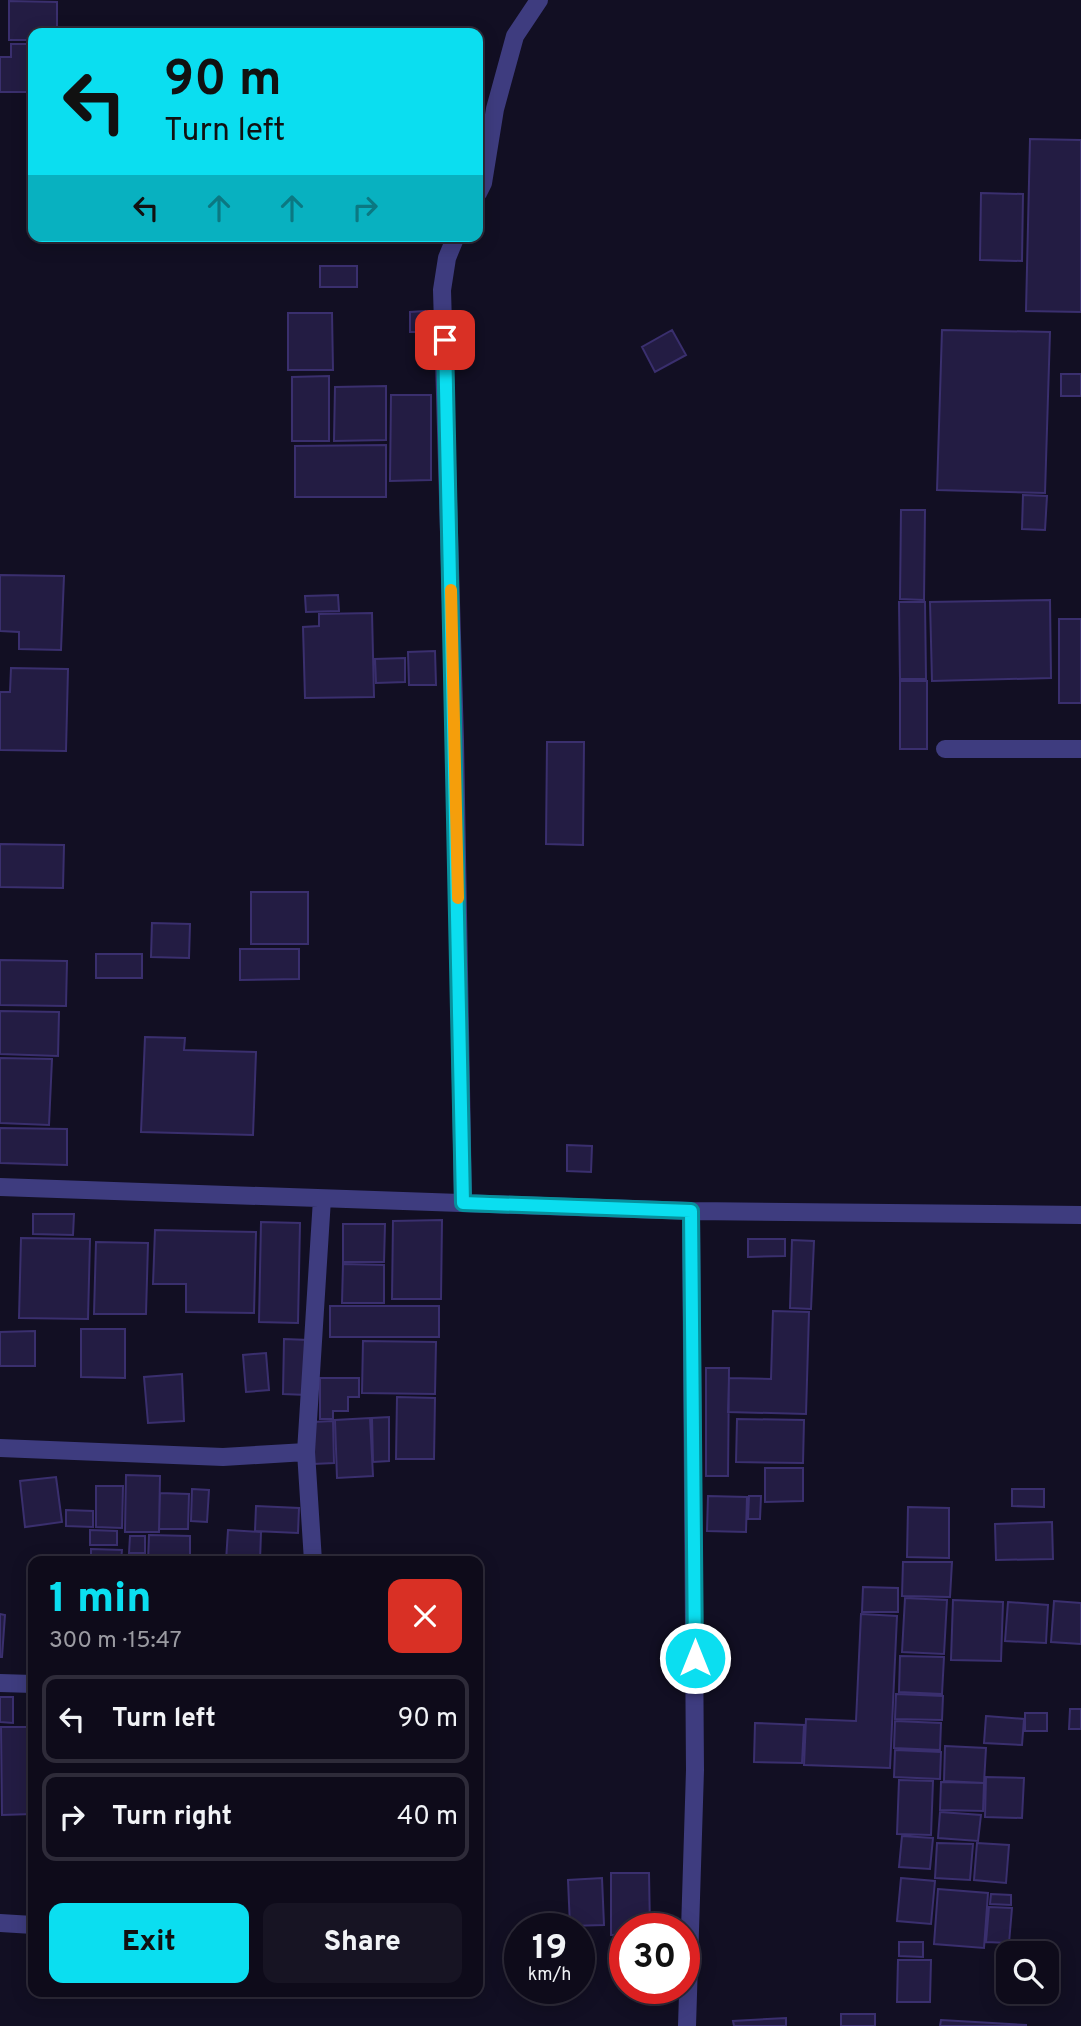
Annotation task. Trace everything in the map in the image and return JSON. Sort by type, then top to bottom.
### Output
[{"type":"street","points":[[483,183],[495,109],[515,36],[539,0]]},
{"type":"street","points":[[454,242],[447,258],[442,290],[455,741],[463,1203]]},
{"type":"street","points":[[945,748],[1081,748]]},
{"type":"street","points":[[0,1187],[691,1211],[1081,1215]]},
{"type":"street","points":[[313,1556],[306,1452],[322,1199]]},
{"type":"street","points":[[687,2026],[695,1770],[691,1211]]},
{"type":"street","points":[[0,1448],[223,1457],[306,1452]]},
{"type":"street","points":[[0,1683],[28,1684]]},
{"type":"street","points":[[0,1923],[28,1925]]},
{"type":"building","points":[[9,1],[57,2],[57,28],[28,28],[28,40],[9,40]]},
{"type":"building","points":[[11,44],[28,44],[28,92],[0,92],[0,57],[11,57]]},
{"type":"building","points":[[1030,139],[1081,140],[1081,312],[1026,311]]},
{"type":"building","points":[[981,193],[1023,194],[1022,261],[980,260]]},
{"type":"building","points":[[320,266],[357,266],[357,287],[320,287]]},
{"type":"building","points":[[425,311],[425,332],[410,332],[410,312]]},
{"type":"building","points":[[288,313],[332,313],[333,370],[288,370]]},
{"type":"building","points":[[672,330],[686,355],[655,372],[642,347]]},
{"type":"building","points":[[942,330],[1050,332],[1045,493],[937,490]]},
{"type":"building","points":[[1061,374],[1081,374],[1081,396],[1061,396]]},
{"type":"building","points":[[329,376],[329,441],[292,441],[292,377]]},
{"type":"building","points":[[386,386],[386,440],[334,441],[335,387]]},
{"type":"building","points":[[391,395],[431,395],[431,480],[390,481]]},
{"type":"building","points":[[386,445],[386,497],[295,497],[295,446]]},
{"type":"building","points":[[1023,495],[1047,496],[1045,530],[1022,529]]},
{"type":"building","points":[[901,510],[925,510],[924,600],[900,599]]},
{"type":"building","points":[[0,575],[64,576],[61,650],[19,649],[19,632],[0,631]]},
{"type":"building","points":[[338,595],[339,611],[306,612],[305,596]]},
{"type":"building","points":[[1050,600],[1051,678],[932,681],[930,602]]},
{"type":"building","points":[[899,602],[925,602],[926,679],[900,679]]},
{"type":"building","points":[[372,613],[374,697],[305,698],[303,627],[319,626],[319,614]]},
{"type":"building","points":[[1059,619],[1081,619],[1081,703],[1059,703]]},
{"type":"building","points":[[435,651],[436,685],[409,685],[408,652]]},
{"type":"building","points":[[405,658],[405,682],[376,683],[375,659]]},
{"type":"building","points":[[11,668],[68,669],[66,751],[0,750],[0,692],[10,692]]},
{"type":"building","points":[[900,681],[927,681],[927,749],[900,749]]},
{"type":"building","points":[[547,742],[584,742],[583,845],[546,844]]},
{"type":"building","points":[[0,844],[64,845],[63,888],[0,887]]},
{"type":"building","points":[[251,892],[308,892],[308,944],[251,944]]},
{"type":"building","points":[[152,923],[190,924],[189,958],[151,957]]},
{"type":"building","points":[[240,949],[299,949],[299,979],[240,980]]},
{"type":"building","points":[[96,954],[142,954],[142,978],[96,978]]},
{"type":"building","points":[[0,960],[67,961],[66,1006],[0,1005]]},
{"type":"building","points":[[0,1011],[59,1012],[58,1056],[0,1054]]},
{"type":"building","points":[[145,1037],[185,1038],[184,1050],[256,1052],[253,1135],[141,1132]]},
{"type":"building","points":[[0,1058],[52,1059],[49,1125],[0,1123]]},
{"type":"building","points":[[0,1128],[67,1129],[67,1165],[0,1163]]},
{"type":"building","points":[[567,1145],[592,1146],[591,1172],[567,1171]]},
{"type":"building","points":[[33,1214],[74,1214],[73,1235],[33,1234]]},
{"type":"building","points":[[442,1220],[441,1299],[392,1299],[393,1221]]},
{"type":"building","points":[[261,1222],[300,1223],[298,1323],[259,1322]]},
{"type":"building","points":[[343,1224],[385,1224],[384,1262],[343,1262]]},
{"type":"building","points":[[155,1230],[256,1232],[254,1313],[186,1312],[186,1284],[153,1284]]},
{"type":"building","points":[[21,1238],[90,1239],[88,1319],[19,1318]]},
{"type":"building","points":[[748,1239],[785,1239],[785,1256],[748,1257]]},
{"type":"building","points":[[792,1240],[814,1241],[811,1309],[790,1308]]},
{"type":"building","points":[[96,1242],[148,1243],[146,1314],[94,1314]]},
{"type":"building","points":[[343,1264],[384,1265],[384,1303],[342,1303]]},
{"type":"building","points":[[330,1306],[439,1306],[439,1337],[330,1337]]},
{"type":"building","points":[[773,1311],[809,1312],[806,1414],[728,1412],[729,1378],[771,1379]]},
{"type":"building","points":[[81,1329],[125,1329],[125,1378],[81,1377]]},
{"type":"building","points":[[35,1331],[35,1366],[0,1366],[0,1332]]},
{"type":"building","points":[[284,1339],[309,1340],[307,1395],[283,1394]]},
{"type":"building","points":[[363,1341],[436,1342],[435,1394],[362,1393]]},
{"type":"building","points":[[266,1353],[269,1390],[246,1392],[243,1355]]},
{"type":"building","points":[[706,1368],[729,1368],[728,1476],[706,1476]]},
{"type":"building","points":[[182,1374],[184,1421],[148,1423],[144,1377]]},
{"type":"building","points":[[320,1378],[359,1378],[359,1397],[348,1397],[348,1411],[333,1411],[333,1419],[320,1419]]},
{"type":"building","points":[[397,1397],[435,1398],[434,1459],[396,1459]]},
{"type":"building","points":[[389,1417],[389,1461],[373,1462],[372,1418]]},
{"type":"building","points":[[370,1418],[373,1476],[337,1478],[335,1420]]},
{"type":"building","points":[[737,1419],[804,1420],[803,1463],[736,1462]]},
{"type":"building","points":[[333,1421],[334,1463],[313,1464],[312,1422]]},
{"type":"building","points":[[765,1468],[803,1468],[803,1501],[765,1502]]},
{"type":"building","points":[[126,1475],[160,1476],[159,1532],[125,1532]]},
{"type":"building","points":[[56,1477],[62,1522],[25,1527],[20,1481]]},
{"type":"building","points":[[96,1486],[123,1486],[122,1528],[96,1527]]},
{"type":"building","points":[[192,1489],[209,1490],[207,1522],[191,1521]]},
{"type":"building","points":[[1012,1489],[1044,1489],[1044,1507],[1012,1506]]},
{"type":"building","points":[[160,1493],[189,1494],[188,1529],[159,1529]]},
{"type":"building","points":[[708,1496],[747,1497],[746,1532],[707,1531]]},
{"type":"building","points":[[749,1496],[761,1496],[760,1519],[748,1519]]},
{"type":"building","points":[[256,1506],[299,1508],[298,1533],[255,1531]]},
{"type":"building","points":[[908,1507],[949,1508],[949,1558],[907,1557]]},
{"type":"building","points":[[66,1510],[93,1511],[93,1527],[66,1526]]},
{"type":"building","points":[[1052,1522],[1053,1559],[996,1560],[995,1524]]},
{"type":"building","points":[[90,1530],[117,1531],[117,1545],[90,1545]]},
{"type":"building","points":[[228,1530],[261,1532],[260,1556],[226,1556]]},
{"type":"building","points":[[149,1535],[190,1536],[190,1556],[148,1556]]},
{"type":"building","points":[[130,1536],[145,1536],[145,1553],[129,1553]]},
{"type":"building","points":[[91,1549],[122,1550],[121,1556],[91,1556]]},
{"type":"building","points":[[903,1562],[952,1562],[950,1597],[902,1596]]},
{"type":"building","points":[[863,1587],[898,1588],[898,1612],[862,1612]]},
{"type":"building","points":[[905,1598],[947,1600],[944,1654],[902,1652]]},
{"type":"building","points":[[953,1600],[1003,1602],[1001,1661],[951,1660]]},
{"type":"building","points":[[1054,1601],[1081,1603],[1081,1644],[1051,1642]]},
{"type":"building","points":[[1008,1602],[1048,1605],[1046,1643],[1005,1641]]},
{"type":"building","points":[[0,1614],[5,1615],[2,1657],[0,1657]]},
{"type":"building","points":[[861,1614],[897,1616],[890,1768],[804,1765],[806,1719],[856,1721]]},
{"type":"building","points":[[900,1656],[944,1657],[942,1694],[899,1692]]},
{"type":"building","points":[[896,1694],[943,1696],[942,1720],[895,1719]]},
{"type":"building","points":[[0,1697],[13,1697],[13,1723],[0,1722]]},
{"type":"building","points":[[1070,1709],[1081,1709],[1081,1729],[1069,1729]]},
{"type":"building","points":[[1025,1713],[1047,1713],[1047,1731],[1025,1731]]},
{"type":"building","points":[[986,1716],[1024,1719],[1022,1745],[984,1743]]},
{"type":"building","points":[[895,1721],[941,1723],[940,1750],[894,1748]]},
{"type":"building","points":[[755,1723],[804,1725],[802,1763],[754,1762]]},
{"type":"building","points":[[1,1727],[28,1727],[28,1814],[2,1815]]},
{"type":"building","points":[[945,1746],[986,1748],[984,1783],[944,1781]]},
{"type":"building","points":[[895,1750],[941,1752],[940,1779],[894,1777]]},
{"type":"building","points":[[986,1777],[1024,1778],[1022,1818],[985,1817]]},
{"type":"building","points":[[899,1780],[933,1781],[931,1835],[897,1834]]},
{"type":"building","points":[[941,1782],[984,1783],[983,1811],[940,1810]]},
{"type":"building","points":[[940,1812],[981,1815],[978,1841],[938,1838]]},
{"type":"building","points":[[902,1836],[933,1838],[930,1869],[899,1867]]},
{"type":"building","points":[[937,1843],[973,1844],[970,1880],[935,1878]]},
{"type":"building","points":[[977,1843],[1009,1845],[1006,1883],[974,1880]]},
{"type":"building","points":[[611,1873],[649,1873],[650,1913],[611,1913]]},
{"type":"building","points":[[602,1878],[604,1925],[595,1925],[595,1913],[569,1913],[568,1880]]},
{"type":"building","points":[[901,1878],[935,1881],[931,1924],[897,1921]]},
{"type":"building","points":[[938,1889],[988,1893],[984,1948],[934,1944]]},
{"type":"building","points":[[991,1894],[1011,1895],[1011,1905],[990,1904]]},
{"type":"building","points":[[989,1907],[1012,1908],[1009,1941],[986,1942]]},
{"type":"building","points":[[899,1942],[923,1942],[923,1957],[899,1956]]},
{"type":"building","points":[[898,1960],[931,1960],[930,2002],[897,2002]]},
{"type":"building","points":[[841,2014],[875,2014],[875,2026],[841,2026]]},
{"type":"building","points":[[786,2018],[786,2026],[734,2026],[733,2021]]},
{"type":"building","points":[[941,2020],[1026,2025],[1026,2026],[940,2026]]},
{"type":"slow traffic","points":[[451,590],[458,898]]},
{"type":"route","points":[[445,340],[463,1203],[691,1211],[695,1658]]}]
